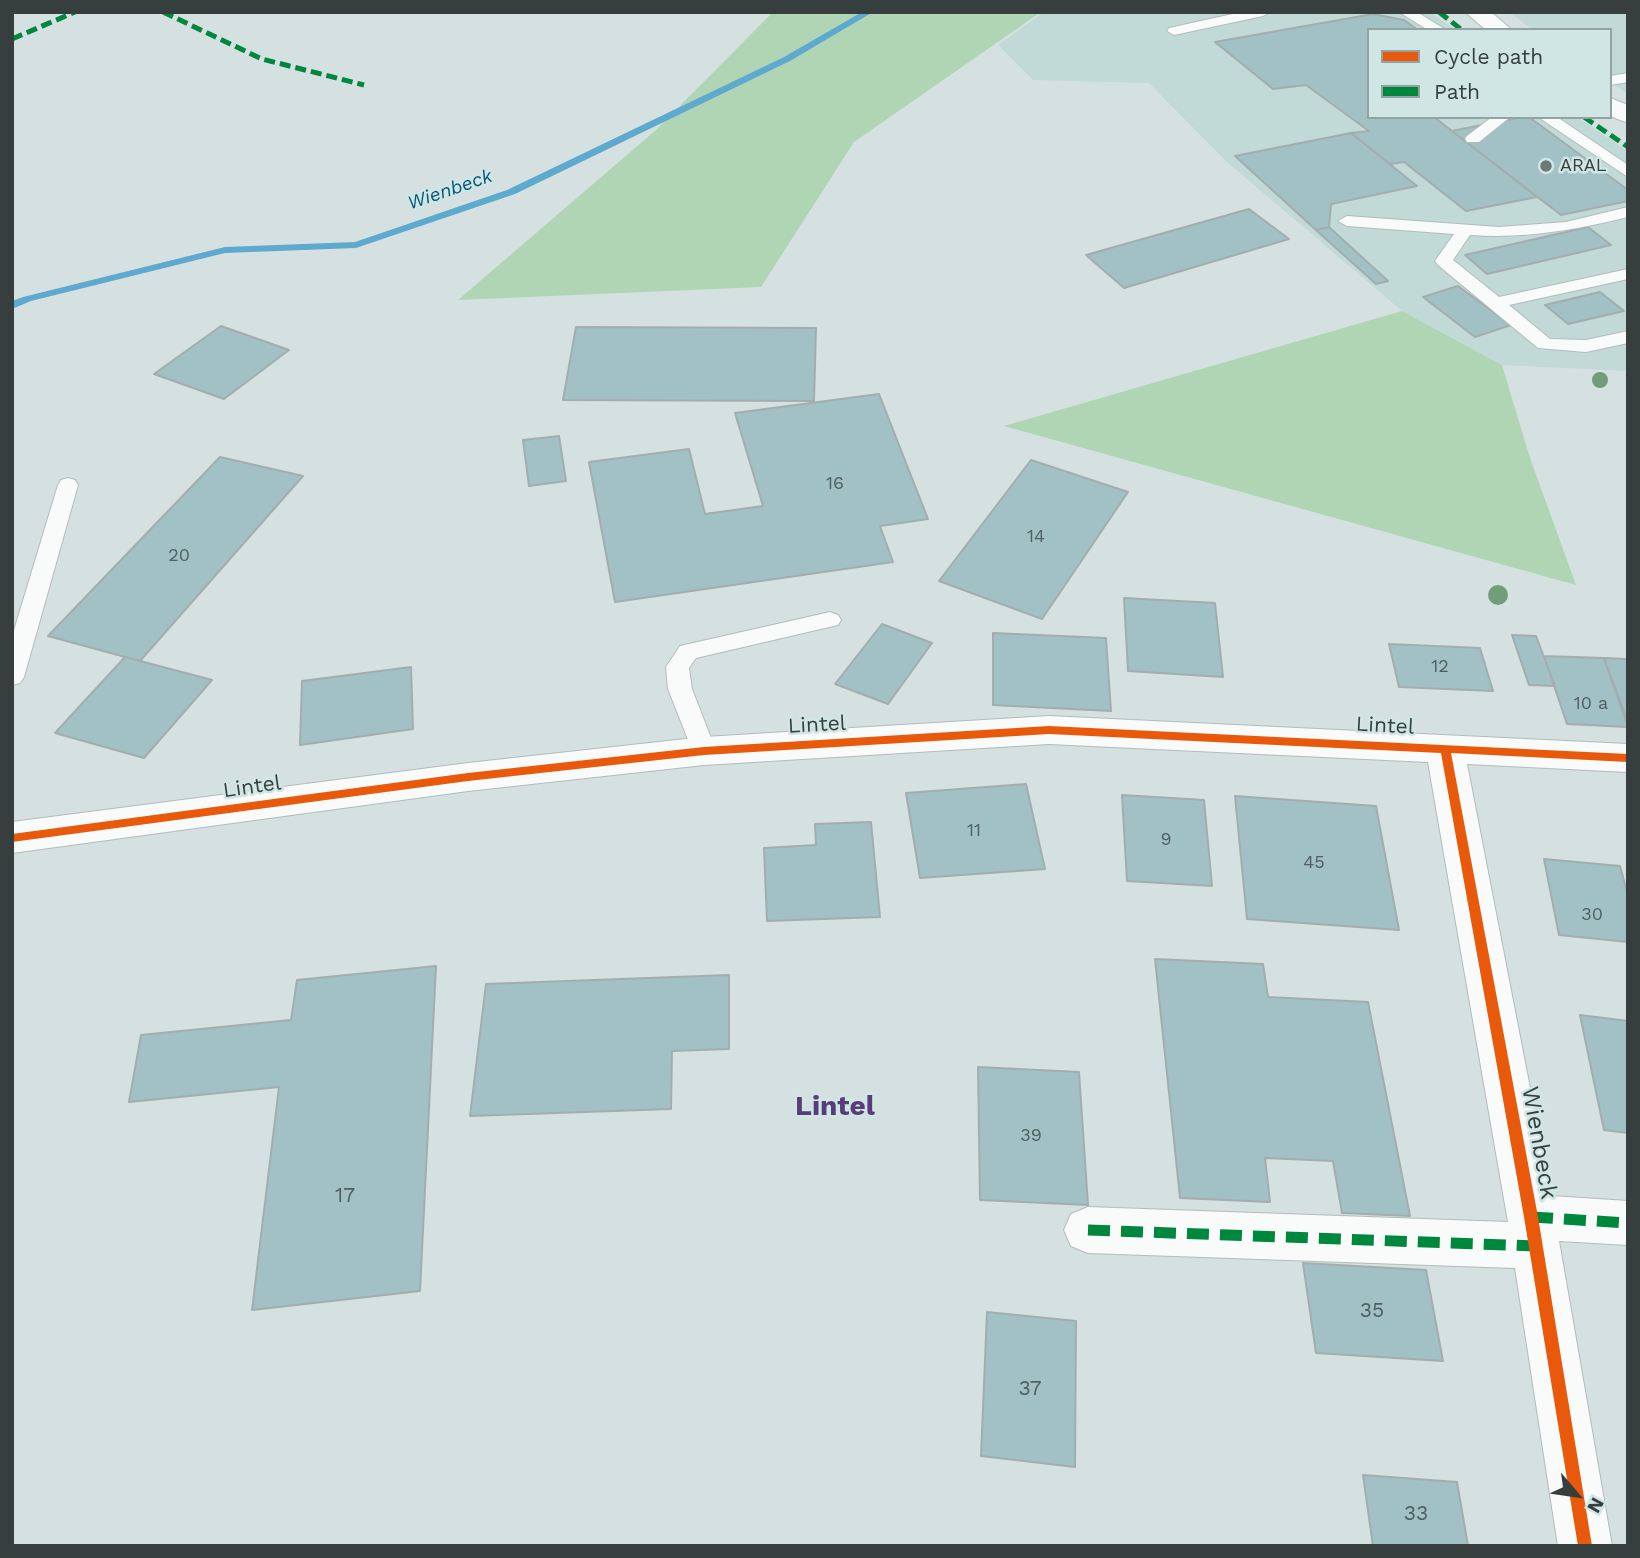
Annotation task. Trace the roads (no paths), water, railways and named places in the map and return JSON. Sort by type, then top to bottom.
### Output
[{"type":"street","points":[[1476,12],[1498,28]]},
{"type":"street","points":[[1612,106],[1628,116]]},
{"type":"street","name":"Lintel","points":[[12,838],[468,777],[704,751],[1049,730],[1628,758]]},
{"type":"street","name":"Wienbeck","points":[[1445,748],[1533,1232],[1584,1546]]},
{"type":"street","name":"Wienbeck","points":[[1088,1230],[1533,1232],[1628,1223]]},
{"type":"lane","points":[[1174,31],[1262,12]]},
{"type":"lane","points":[[1406,12],[1435,28]]},
{"type":"lane","points":[[1473,139],[1499,119]]},
{"type":"lane","points":[[1549,119],[1628,172]]},
{"type":"lane","points":[[1346,221],[1499,232],[1566,227],[1628,212]]},
{"type":"lane","points":[[1464,231],[1444,261],[1545,344],[1586,346],[1628,337]]},
{"type":"lane","points":[[1495,303],[1628,274]]},
{"type":"lane","points":[[12,677],[68,485]]},
{"type":"lane","points":[[704,751],[680,689],[677,667],[688,652],[830,620]]},
{"type":"waterway","name":"Wienbeck","points":[[12,306],[27,299],[225,250],[356,245],[511,192],[787,59],[869,12]]},
{"type":"place","name":"ARAL","points":[[1546,166]]},
{"type":"district","name":"Lintel","points":[[835,1107]]}]
